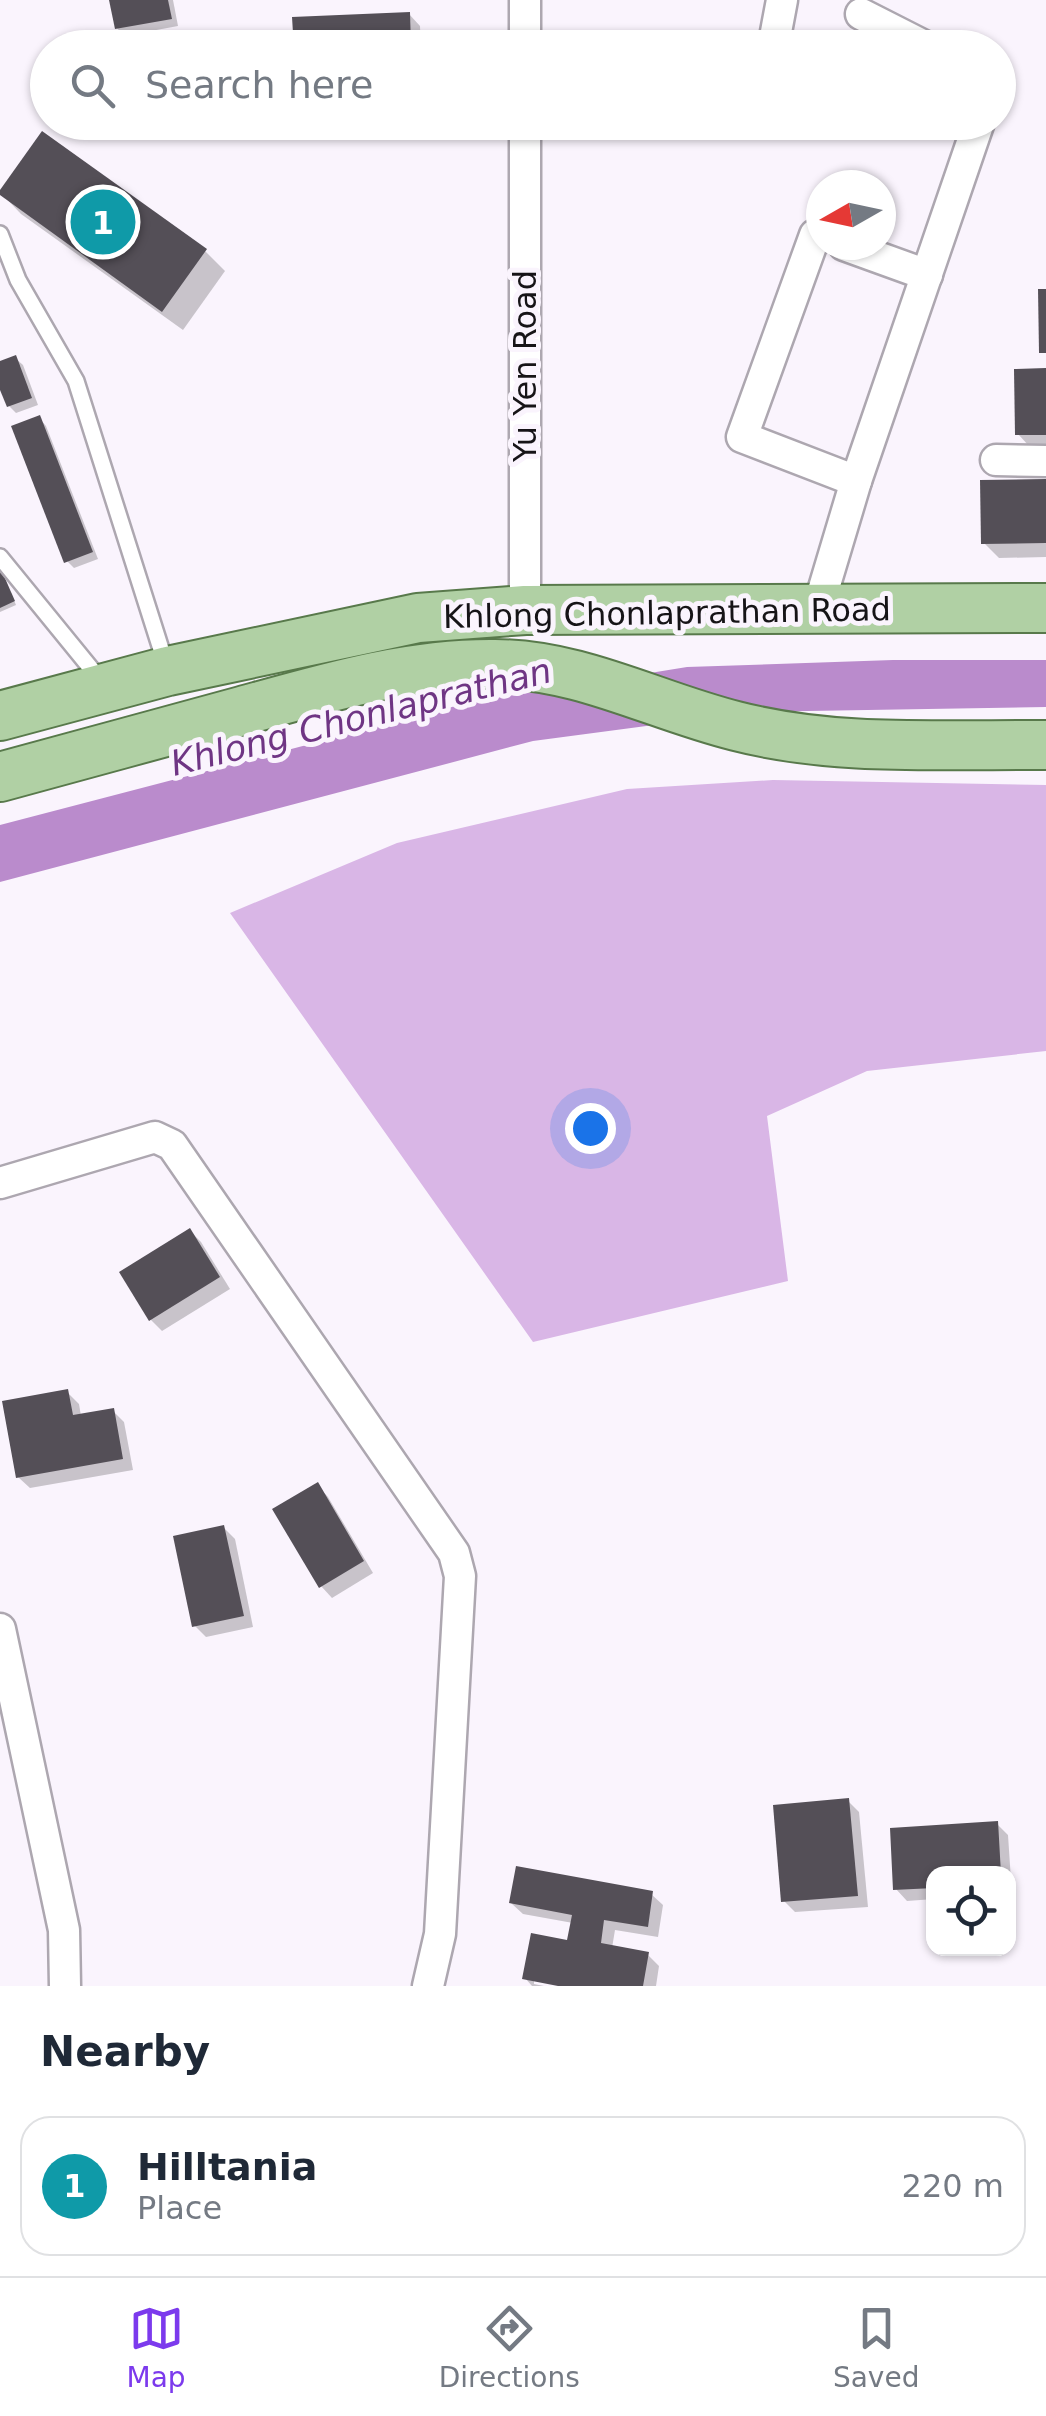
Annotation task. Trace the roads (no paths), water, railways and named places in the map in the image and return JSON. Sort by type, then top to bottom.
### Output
[{"type":"main road","name":"Khlong Chonlaprathan Road","points":[[0,716],[168,672],[418,618],[525,610],[1046,608]]},
{"type":"main road","name":"Khlong Chonlaprathan Road","points":[[0,777],[343,683],[425,668],[494,664],[572,672],[734,726],[787,737],[838,743],[1046,744]]},
{"type":"street","points":[[524,30],[525,0]]},
{"type":"street","points":[[776,30],[782,0]]},
{"type":"street","points":[[861,14],[893,30]]},
{"type":"street","name":"Yu Yen Road","points":[[525,140],[525,610]]},
{"type":"street","points":[[818,608],[856,482],[974,140]]},
{"type":"street","points":[[806,259],[742,437],[856,482]]},
{"type":"street","points":[[886,260],[927,275]]},
{"type":"street","points":[[996,460],[1046,461]]},
{"type":"street","points":[[0,1183],[155,1136],[172,1144],[454,1553],[460,1576],[440,1934],[428,1986]]},
{"type":"street","points":[[0,1629],[64,1930],[65,1986]]},
{"type":"lane","points":[[0,234],[18,280],[76,381],[168,672]]},
{"type":"lane","points":[[0,557],[106,688]]},
{"type":"place","name":"Hilltania","points":[[103,222]]},
{"type":"water label","name":"Khlong Chonlaprathan","points":[[361,717]]}]
